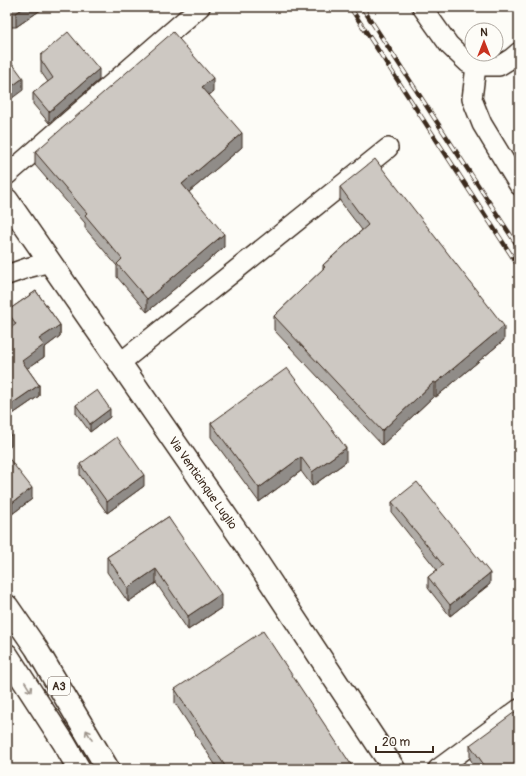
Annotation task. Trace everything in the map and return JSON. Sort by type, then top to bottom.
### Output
[{"type":"main road","name":"Via Venticinque Luglio","points":[[7,200],[248,548],[394,769]]},
{"type":"main road","name":"A3","points":[[7,606],[36,648],[108,769]]},
{"type":"main road","name":"A3","points":[[7,655],[64,743],[79,769]]},
{"type":"street","points":[[7,175],[200,7]]},
{"type":"street","points":[[422,7],[450,45],[468,62],[476,66],[498,66],[519,52]]},
{"type":"street","points":[[476,66],[472,99],[482,124],[519,185]]},
{"type":"street","points":[[120,363],[388,148]]},
{"type":"street","points":[[7,275],[50,262]]},
{"type":"street","points":[[438,769],[519,710]]},
{"type":"building","points":[[7,7],[25,7],[16,13],[10,13]]},
{"type":"building","points":[[68,32],[99,69],[49,112],[33,93],[53,78],[41,60],[41,55]]},
{"type":"building","points":[[173,32],[213,78],[202,87],[242,133],[182,184],[224,234],[147,299],[117,264],[122,259],[85,215],[87,213],[35,152]]},
{"type":"building","points":[[7,56],[23,78],[7,90]]},
{"type":"building","points":[[375,159],[504,326],[436,383],[434,382],[382,431],[274,316],[325,267],[323,265],[368,225],[340,187]]},
{"type":"building","points":[[36,291],[60,325],[39,339],[44,345],[22,361],[39,385],[7,407],[7,331],[16,324],[7,311]]},
{"type":"building","points":[[287,368],[346,448],[312,472],[301,457],[259,488],[211,423]]},
{"type":"building","points":[[97,390],[110,409],[90,424],[76,405]]},
{"type":"building","points":[[7,429],[11,435],[7,438]]},
{"type":"building","points":[[117,437],[144,475],[107,502],[80,464]]},
{"type":"building","points":[[7,456],[32,488],[12,503],[7,497]]},
{"type":"building","points":[[417,482],[490,573],[450,605],[428,577],[443,565],[392,502]]},
{"type":"building","points":[[168,517],[221,594],[188,616],[156,569],[128,588],[107,557]]},
{"type":"building","points":[[263,631],[354,769],[227,769],[175,689]]},
{"type":"building","points":[[519,709],[519,769],[487,769],[470,745]]},
{"type":"railway","points":[[350,7],[519,267]]},
{"type":"railway","points":[[362,7],[519,248]]}]
